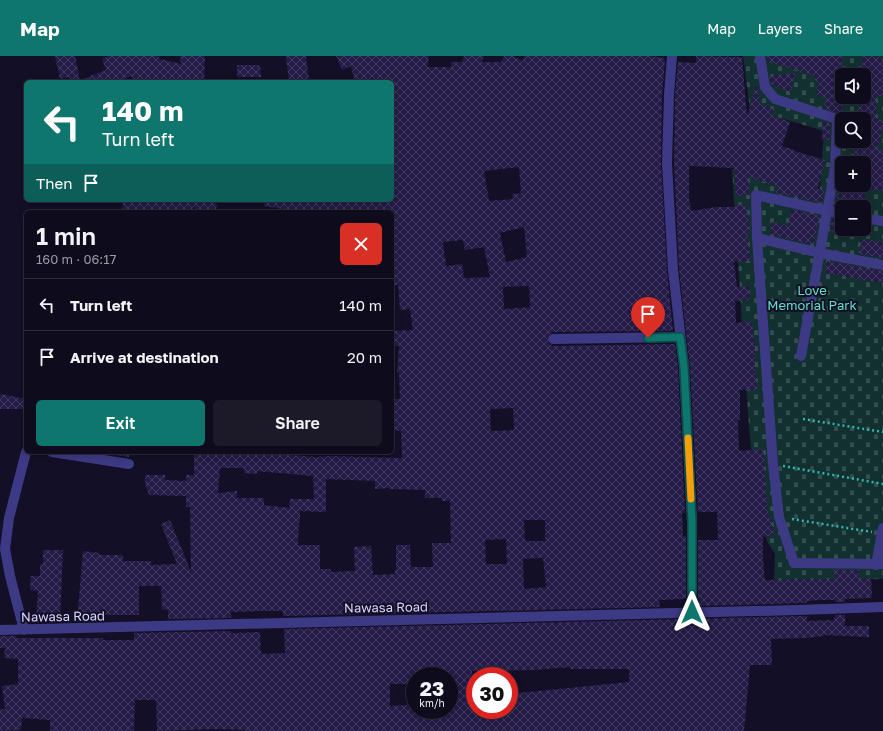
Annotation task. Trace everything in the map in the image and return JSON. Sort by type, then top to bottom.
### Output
[{"type":"street","points":[[672,56],[667,163],[673,270],[684,367],[692,522],[692,612]]},
{"type":"street","points":[[760,56],[765,87],[775,99],[837,119],[835,168],[800,356]]},
{"type":"street","points":[[835,213],[756,195],[757,238],[778,517],[794,563],[879,565],[882,531]]},
{"type":"street","points":[[871,219],[883,221]]},
{"type":"street","points":[[757,238],[820,253],[883,265]]},
{"type":"street","points":[[553,339],[680,337]]},
{"type":"street","points":[[24,630],[10,576],[5,549],[8,518],[25,454]]},
{"type":"street","points":[[65,454],[129,464]]},
{"type":"street","name":"Nawasa Road","points":[[0,630],[883,607]]},
{"type":"path","points":[[803,418],[883,432]]},
{"type":"path","points":[[773,464],[883,484]]},
{"type":"path","points":[[778,517],[882,531]]},
{"type":"green space","name":"Love Memorial Park","points":[[743,56],[883,56],[883,579],[774,581],[775,554],[767,541],[756,498],[749,427],[732,169],[820,190],[824,131],[750,109]]},
{"type":"building","points":[[55,56],[75,56],[80,80],[70,80],[69,77],[60,79]]},
{"type":"building","points":[[108,56],[158,56],[160,59],[181,64],[180,56],[205,56],[204,80],[134,80],[131,76],[122,80],[80,80],[106,70],[102,59]]},
{"type":"building","points":[[286,56],[306,56],[309,80],[289,80]]},
{"type":"building","points":[[336,56],[429,56],[427,67],[451,67],[451,62],[462,62],[464,56],[484,56],[482,62],[501,62],[504,56],[513,56],[523,61],[524,56],[650,56],[664,58],[661,163],[667,270],[673,331],[553,332],[547,339],[553,346],[675,344],[678,368],[685,513],[682,513],[683,536],[686,536],[686,599],[659,600],[660,607],[283,616],[283,611],[260,611],[231,612],[231,618],[168,619],[168,609],[162,610],[161,586],[139,586],[139,615],[88,615],[88,621],[77,622],[83,551],[99,553],[99,555],[123,555],[123,561],[151,561],[151,565],[177,564],[161,524],[170,520],[191,572],[190,507],[186,507],[186,496],[149,495],[145,484],[145,475],[165,475],[165,480],[186,481],[186,475],[194,475],[194,454],[275,454],[317,457],[402,458],[401,431],[394,431],[394,399],[400,399],[399,373],[397,373],[399,346],[394,346],[394,331],[413,330],[410,309],[400,310],[398,285],[394,285],[394,210],[289,210],[264,206],[265,202],[394,202],[394,80],[374,80],[374,78],[354,80],[351,66],[342,70]],"holes":[[[519,167],[521,193],[512,194],[513,199],[489,201],[484,171]],[[524,227],[527,257],[506,262],[500,233]],[[463,240],[465,250],[484,247],[490,277],[464,278],[462,264],[446,266],[443,242]],[[529,286],[530,307],[504,309],[503,287]],[[513,408],[514,430],[491,431],[490,409]],[[220,468],[244,468],[244,473],[257,474],[257,471],[313,476],[314,499],[290,499],[289,508],[264,505],[264,498],[237,498],[237,491],[218,493]],[[326,479],[375,481],[375,489],[389,488],[425,490],[425,498],[442,498],[442,501],[450,501],[451,543],[432,543],[433,567],[411,567],[410,545],[396,545],[395,574],[373,575],[371,546],[354,547],[355,571],[331,572],[331,569],[320,569],[320,545],[298,545],[300,511],[326,512]],[[524,520],[545,520],[545,541],[525,541]],[[506,539],[507,564],[486,564],[485,540]],[[543,558],[546,587],[524,589],[523,559]]]},
{"type":"building","points":[[696,56],[742,57],[747,116],[757,83],[760,104],[774,109],[771,115],[790,122],[782,146],[825,160],[818,188],[824,190],[822,203],[776,193],[778,186],[748,177],[749,195],[736,196],[734,168],[689,166],[689,202],[691,211],[716,207],[735,207],[735,205],[746,204],[750,232],[747,231],[750,261],[734,262],[737,287],[749,286],[750,300],[735,301],[736,323],[752,321],[755,343],[755,373],[757,390],[740,390],[740,420],[738,420],[739,451],[763,449],[768,515],[770,515],[774,535],[763,537],[765,580],[835,579],[834,570],[859,570],[859,579],[871,578],[872,598],[845,599],[845,602],[835,602],[835,600],[819,600],[807,601],[807,603],[698,606],[698,540],[718,540],[717,512],[698,512],[690,367],[679,269],[674,163],[675,95],[678,62],[696,63]]},
{"type":"building","points":[[767,56],[842,56],[842,68],[835,68],[835,104],[842,104],[842,112],[835,112],[823,108],[827,98],[815,94],[820,83],[815,80],[815,76],[767,61]]},
{"type":"building","points":[[863,56],[881,57],[880,60],[883,61],[883,96],[876,95],[876,118],[883,121],[883,127],[877,150],[883,150],[883,191],[871,189],[871,156],[853,156],[854,148],[871,148],[871,112],[858,112],[858,104],[871,104],[871,68],[862,68]]},
{"type":"building","points":[[237,65],[260,65],[261,77],[237,77]]},
{"type":"building","points":[[796,73],[790,92],[771,84],[770,76]]},
{"type":"building","points":[[823,121],[830,124],[830,140],[822,140]]},
{"type":"building","points":[[844,192],[866,192],[864,200],[836,200],[837,193],[843,195]]},
{"type":"building","points":[[124,202],[217,202],[216,204],[218,205],[215,210],[198,210],[193,207],[192,210],[122,210]]},
{"type":"building","points":[[791,209],[820,216],[813,245],[770,234],[772,222],[788,226]]},
{"type":"building","points":[[832,219],[835,219],[835,232],[830,231]]},
{"type":"building","points":[[861,239],[883,242],[883,258],[859,254]]},
{"type":"building","points":[[827,261],[883,271],[883,283],[825,273]]},
{"type":"building","points":[[0,394],[24,399],[24,409],[0,409]]},
{"type":"building","points":[[111,454],[130,454],[129,457]]},
{"type":"building","points":[[43,550],[63,550],[60,621],[36,619],[38,591],[30,590],[31,576],[40,576],[40,564],[43,564]]},
{"type":"building","points":[[835,615],[845,615],[845,626],[869,626],[869,637],[824,635],[807,638],[771,639],[772,665],[750,665],[744,731],[245,731],[217,729],[157,731],[156,700],[135,700],[134,731],[50,731],[50,720],[22,718],[21,730],[0,731],[0,709],[5,709],[2,686],[18,684],[18,659],[4,658],[5,648],[0,648],[0,636],[16,636],[16,638],[103,638],[103,640],[134,640],[134,633],[231,631],[231,633],[260,632],[261,654],[285,653],[284,629],[807,616],[807,621],[834,620]],"holes":[[[466,667],[518,667],[518,670],[570,667],[570,669],[629,669],[629,682],[518,693],[518,719],[466,719]]]},
{"type":"slow traffic","points":[[688,438],[691,499]]},
{"type":"route","points":[[648,338],[680,337],[684,367],[692,522],[692,612]]}]
